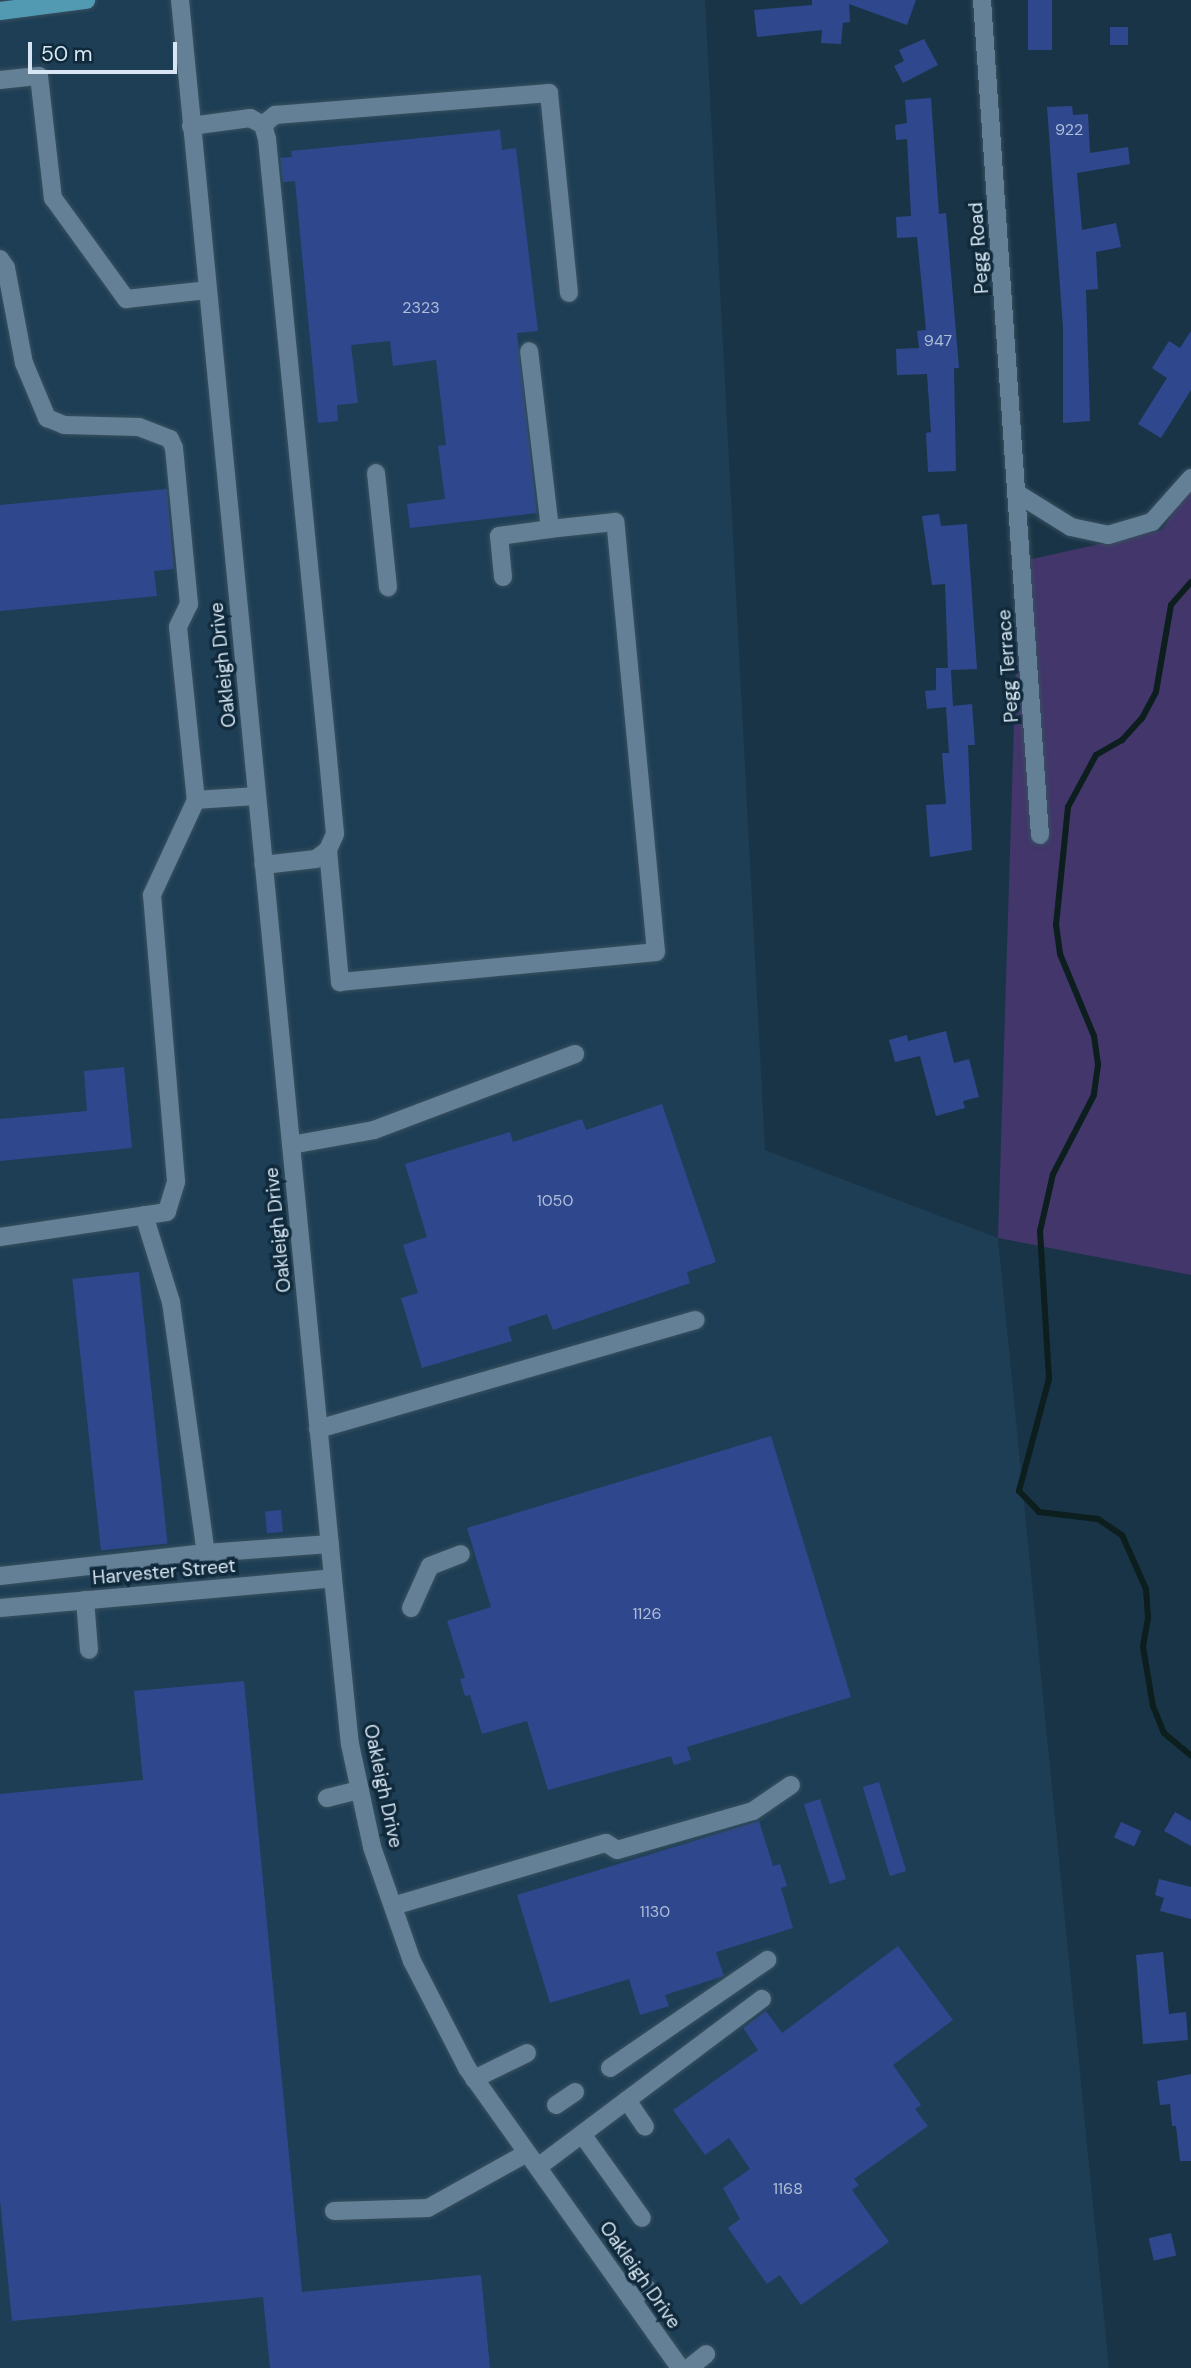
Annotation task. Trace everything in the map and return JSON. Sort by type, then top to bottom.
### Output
[{"type":"main road","points":[[0,11],[29,4],[86,0]]},
{"type":"street","name":"Oakleigh Drive","points":[[180,0],[350,1744],[372,1847],[412,1961],[474,2079],[680,2368]]},
{"type":"street","name":"Pegg Road","points":[[982,0],[1018,494]]},
{"type":"street","points":[[0,80],[39,76],[53,198],[126,299],[207,290]]},
{"type":"street","points":[[263,125],[275,115],[549,93],[569,293]]},
{"type":"street","points":[[191,127],[250,118],[263,125]]},
{"type":"street","points":[[263,125],[335,834],[328,850],[340,982],[656,952],[615,522],[499,536],[503,577]]},
{"type":"street","points":[[0,259],[6,268],[24,363],[47,418],[64,425],[139,427],[170,439],[174,448],[189,604],[178,626],[196,800],[152,895],[176,1182],[167,1212],[0,1237]]},
{"type":"street","points":[[529,351],[550,529]]},
{"type":"street","points":[[376,473],[388,587]]},
{"type":"street","points":[[1018,494],[1071,527],[1108,535],[1152,522],[1191,478]]},
{"type":"street","name":"Pegg Terrace","points":[[1018,494],[1040,835]]},
{"type":"street","points":[[196,800],[257,796]]},
{"type":"street","points":[[263,865],[316,859],[328,850]]},
{"type":"street","points":[[290,1145],[374,1130],[575,1054]]},
{"type":"street","points":[[144,1215],[171,1302],[206,1553]]},
{"type":"street","points":[[318,1429],[696,1320]]},
{"type":"street","points":[[0,1576],[206,1553],[330,1544]]},
{"type":"street","points":[[411,1608],[429,1566],[461,1554]]},
{"type":"street","name":"Harvester Street","points":[[0,1608],[333,1578]]},
{"type":"street","points":[[85,1601],[89,1650]]},
{"type":"street","points":[[393,1906],[606,1843],[617,1850],[753,1811],[790,1785]]},
{"type":"street","points":[[327,1798],[360,1790]]},
{"type":"street","points":[[610,2068],[767,1960]]},
{"type":"street","points":[[334,2211],[428,2208],[533,2160],[582,2134],[762,1999]]},
{"type":"street","points":[[474,2079],[527,2053]]},
{"type":"street","points":[[556,2105],[575,2092]]},
{"type":"street","points":[[627,2100],[645,2127]]},
{"type":"street","points":[[582,2134],[642,2218]]},
{"type":"street","points":[[631,2299],[647,2288]]},
{"type":"street","points":[[689,2368],[706,2354]]},
{"type":"shaded area","points":[[0,0],[705,0],[765,1150],[998,1238],[1109,2368],[0,2368]]},
{"type":"shaded area","points":[[1191,483],[1191,1275],[998,1238],[1019,562],[1162,530]]},
{"type":"building","points":[[812,0],[916,0],[907,25],[849,4],[850,22],[843,23],[841,44],[821,43],[822,30],[757,37],[754,10],[812,5]]},
{"type":"building","points":[[1028,0],[1052,0],[1052,50],[1028,50]]},
{"type":"building","points":[[1110,27],[1128,27],[1128,45],[1110,45]]},
{"type":"building","points":[[924,39],[938,65],[903,83],[894,66],[904,61],[899,50]]},
{"type":"building","points":[[931,98],[939,214],[946,213],[959,368],[954,368],[956,471],[928,472],[926,433],[931,432],[927,374],[897,375],[896,349],[919,348],[917,331],[926,330],[917,237],[897,238],[896,217],[911,216],[907,139],[896,140],[895,125],[907,123],[905,100]]},
{"type":"building","points":[[1072,106],[1073,115],[1088,114],[1090,153],[1128,147],[1130,164],[1077,173],[1082,230],[1116,223],[1121,247],[1096,252],[1098,289],[1086,290],[1090,421],[1063,423],[1063,328],[1047,107]]},
{"type":"building","points":[[500,130],[502,150],[516,148],[538,331],[517,333],[537,513],[410,528],[407,504],[445,499],[438,446],[446,445],[436,360],[393,366],[390,341],[351,345],[358,403],[337,405],[338,421],[318,423],[295,181],[283,182],[280,158],[292,157],[291,151]]},
{"type":"building","points":[[1191,331],[1191,390],[1161,438],[1138,424],[1167,378],[1152,368],[1169,341],[1180,348]]},
{"type":"building","points":[[167,489],[174,569],[154,571],[157,596],[0,611],[0,505]]},
{"type":"building","points":[[939,514],[941,526],[967,524],[977,669],[951,670],[953,706],[972,704],[975,745],[968,745],[972,850],[930,857],[926,805],[946,804],[942,753],[949,753],[946,707],[927,709],[925,691],[936,690],[936,668],[948,668],[945,584],[932,585],[922,516]]},
{"type":"building","points":[[946,1031],[954,1063],[969,1059],[979,1097],[963,1101],[965,1108],[936,1116],[920,1056],[895,1062],[889,1040],[907,1035],[908,1041]]},
{"type":"building","points":[[124,1067],[132,1148],[0,1161],[0,1119],[87,1111],[84,1071]]},
{"type":"building","points":[[662,1104],[716,1262],[687,1272],[690,1283],[553,1330],[547,1314],[508,1327],[512,1341],[422,1368],[401,1298],[418,1293],[403,1245],[427,1237],[405,1164],[510,1132],[513,1142],[582,1119],[586,1130]]},
{"type":"building","points":[[139,1272],[168,1544],[101,1551],[72,1279]]},
{"type":"building","points":[[771,1436],[851,1697],[687,1747],[691,1760],[674,1765],[671,1756],[548,1790],[527,1721],[482,1734],[470,1695],[465,1696],[460,1679],[465,1678],[447,1621],[491,1607],[467,1528]]},
{"type":"building","points":[[281,1510],[283,1532],[267,1533],[265,1511]]},
{"type":"building","points":[[244,1681],[302,2292],[481,2275],[490,2368],[270,2368],[263,2297],[12,2321],[0,2200],[0,1794],[143,1780],[134,1691]]},
{"type":"building","points":[[879,1782],[906,1871],[890,1876],[863,1787]]},
{"type":"building","points":[[820,1799],[846,1879],[830,1884],[804,1804]]},
{"type":"building","points":[[1175,1812],[1191,1821],[1191,1846],[1164,1831]]},
{"type":"building","points":[[759,1821],[773,1866],[780,1864],[787,1886],[781,1888],[793,1928],[716,1952],[724,1976],[665,1995],[669,2006],[640,2015],[629,1979],[550,2003],[517,1895]]},
{"type":"building","points":[[1121,1822],[1141,1831],[1134,1846],[1114,1838]]},
{"type":"building","points":[[1159,1879],[1191,1887],[1191,1919],[1160,1911],[1164,1898],[1155,1895]]},
{"type":"building","points":[[898,1946],[953,2020],[893,2065],[921,2105],[915,2109],[928,2126],[854,2179],[859,2185],[852,2190],[889,2242],[801,2305],[780,2275],[767,2284],[728,2228],[740,2219],[723,2188],[750,2169],[729,2138],[705,2155],[673,2110],[758,2050],[743,2028],[766,2011],[782,2033]]},
{"type":"building","points":[[1163,1952],[1169,2014],[1186,2012],[1188,2040],[1143,2044],[1136,1955]]},
{"type":"building","points":[[1191,2074],[1191,2161],[1180,2161],[1176,2126],[1172,2126],[1170,2104],[1160,2105],[1157,2081]]},
{"type":"building","points":[[1171,2233],[1176,2255],[1154,2261],[1149,2238]]},
{"type":"waterway","points":[[1191,582],[1171,605],[1156,692],[1142,718],[1122,740],[1096,755],[1068,807],[1056,925],[1060,954],[1094,1036],[1098,1065],[1094,1095],[1053,1174],[1040,1231],[1049,1379],[1019,1491],[1039,1512],[1098,1519],[1122,1535],[1146,1589],[1148,1618],[1143,1647],[1153,1706],[1164,1733],[1191,1756]]}]
